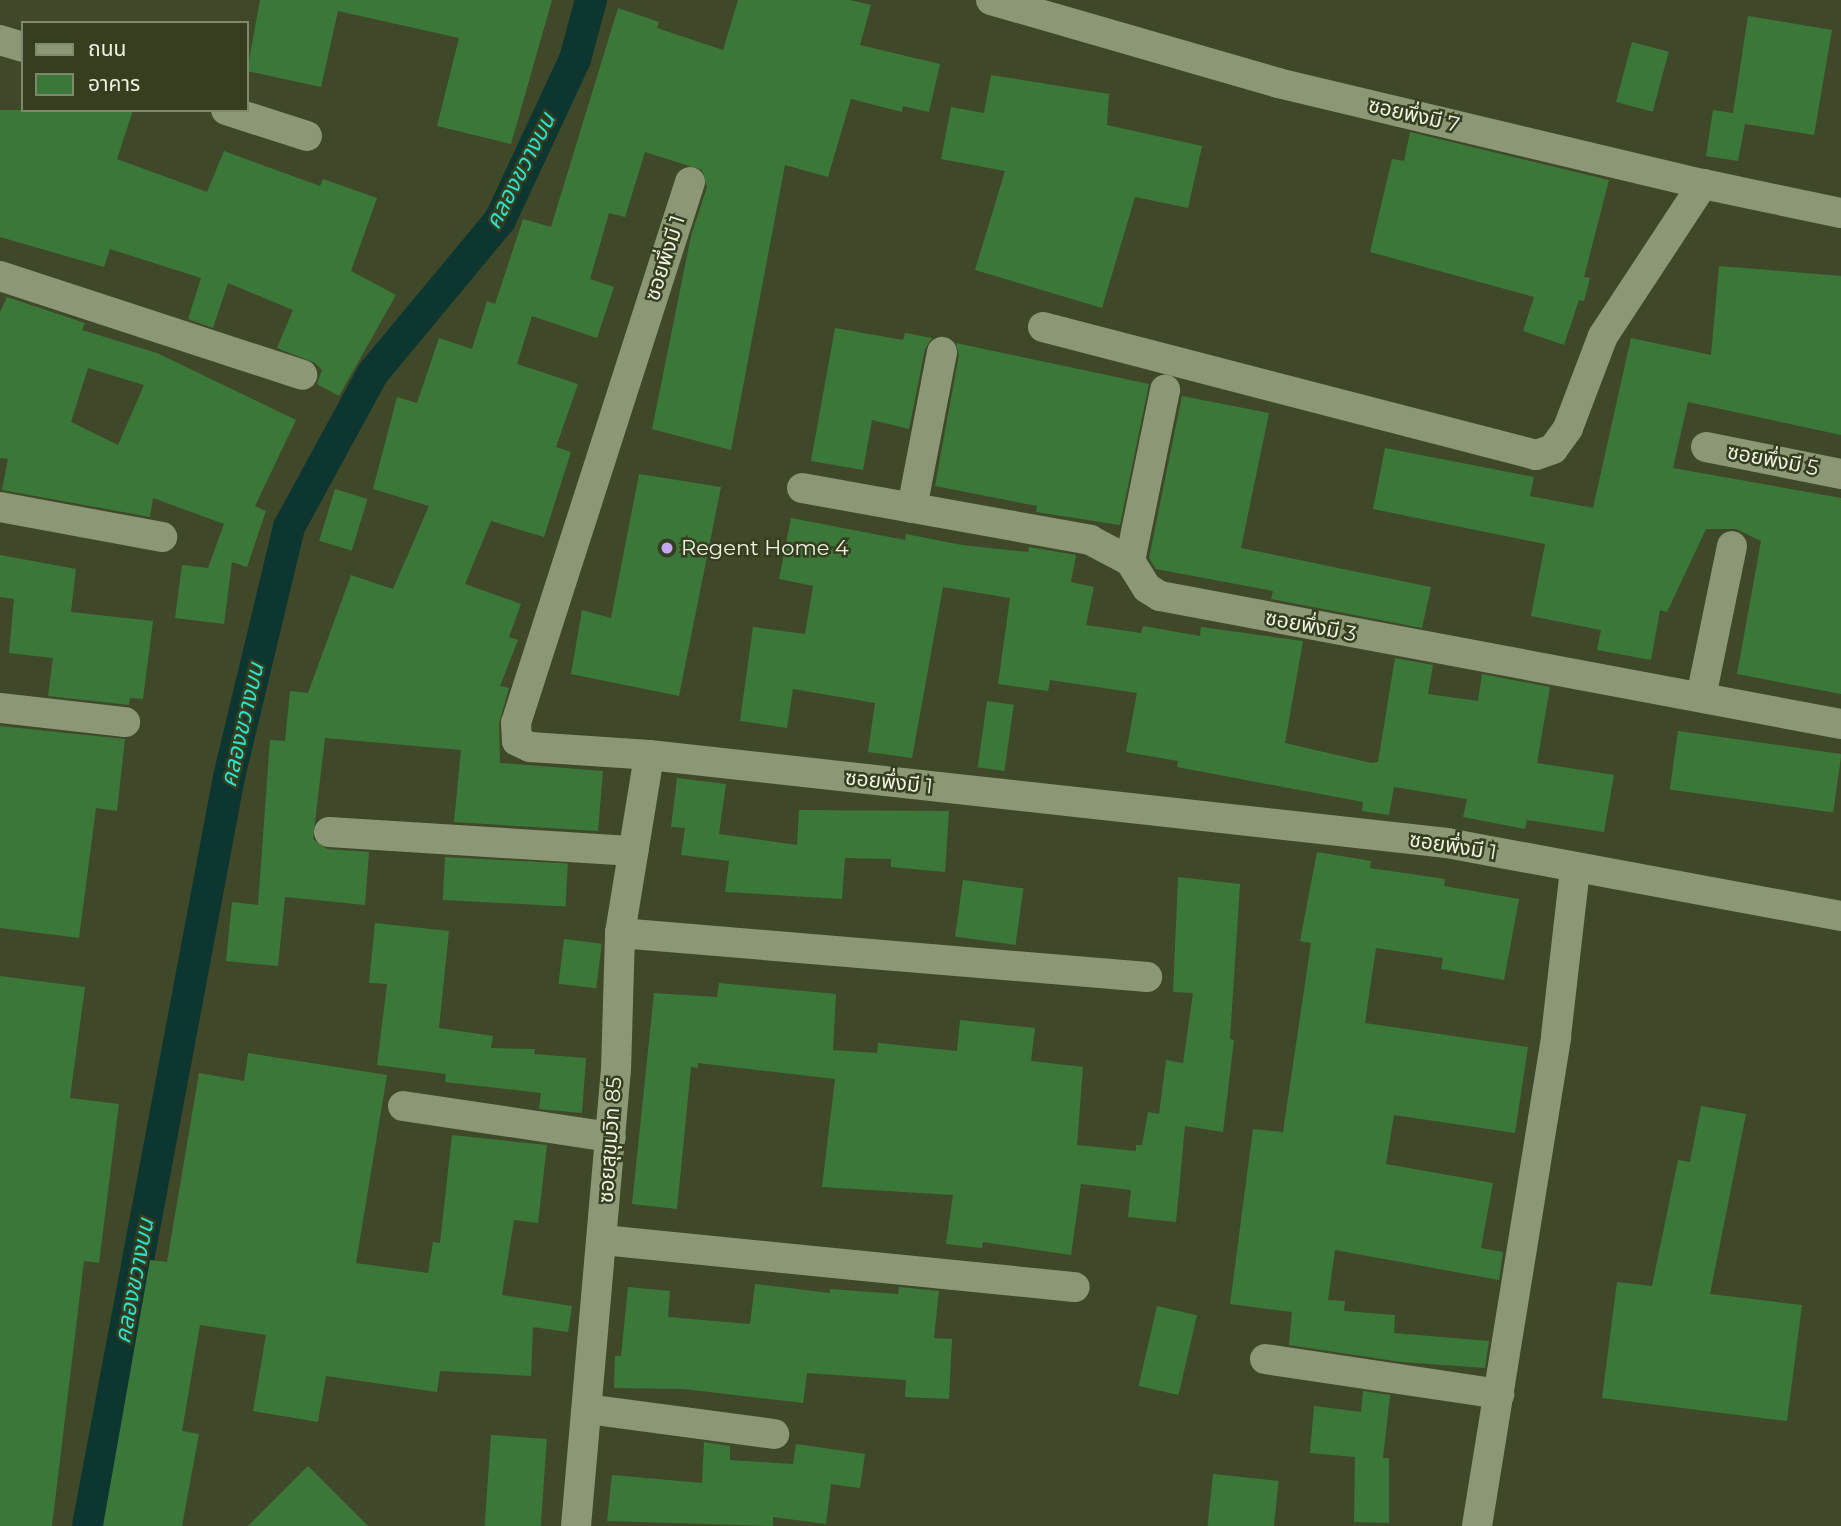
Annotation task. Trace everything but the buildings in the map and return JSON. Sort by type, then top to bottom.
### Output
[{"type":"street","name":"ซอยพึ่งมี 7","points":[[991,0],[1278,83],[1703,184],[1841,212]]},
{"type":"street","points":[[0,40],[21,46]]},
{"type":"street","points":[[232,112],[307,136]]},
{"type":"street","name":"ซอยพึ่งมี 1","points":[[690,182],[516,723],[517,741],[530,747],[649,755],[1447,844],[1841,916]]},
{"type":"street","points":[[1043,327],[1536,455],[1553,449],[1568,428],[1603,336],[1703,184]]},
{"type":"street","points":[[0,276],[302,374]]},
{"type":"street","points":[[912,508],[942,352]]},
{"type":"street","points":[[1130,561],[1165,390]]},
{"type":"street","name":"ซอยพึ่งมี 5","points":[[1706,447],[1841,474]]},
{"type":"street","name":"ซอยพึ่งมี 3","points":[[802,488],[1090,540],[1130,561],[1147,588],[1160,596],[1841,724]]},
{"type":"street","points":[[0,507],[162,537]]},
{"type":"street","points":[[1701,697],[1732,546]]},
{"type":"street","points":[[0,708],[125,722]]},
{"type":"street","name":"ซอยสุขุมวิท 85","points":[[576,1526],[611,1137],[621,933],[649,755]]},
{"type":"street","points":[[329,832],[633,852]]},
{"type":"street","points":[[1477,1526],[1556,1036],[1575,868]]},
{"type":"street","points":[[621,933],[1147,978]]},
{"type":"street","points":[[403,1105],[611,1137]]},
{"type":"street","points":[[603,1240],[1075,1287]]},
{"type":"street","points":[[1265,1359],[1499,1394]]},
{"type":"street","points":[[587,1409],[774,1434]]},
{"type":"waterway","name":"คลองขวางบน","points":[[88,1526],[229,777],[289,527],[373,373],[500,220],[575,59],[591,0]]},
{"type":"place","name":"Regent Home 4","points":[[667,548]]}]
